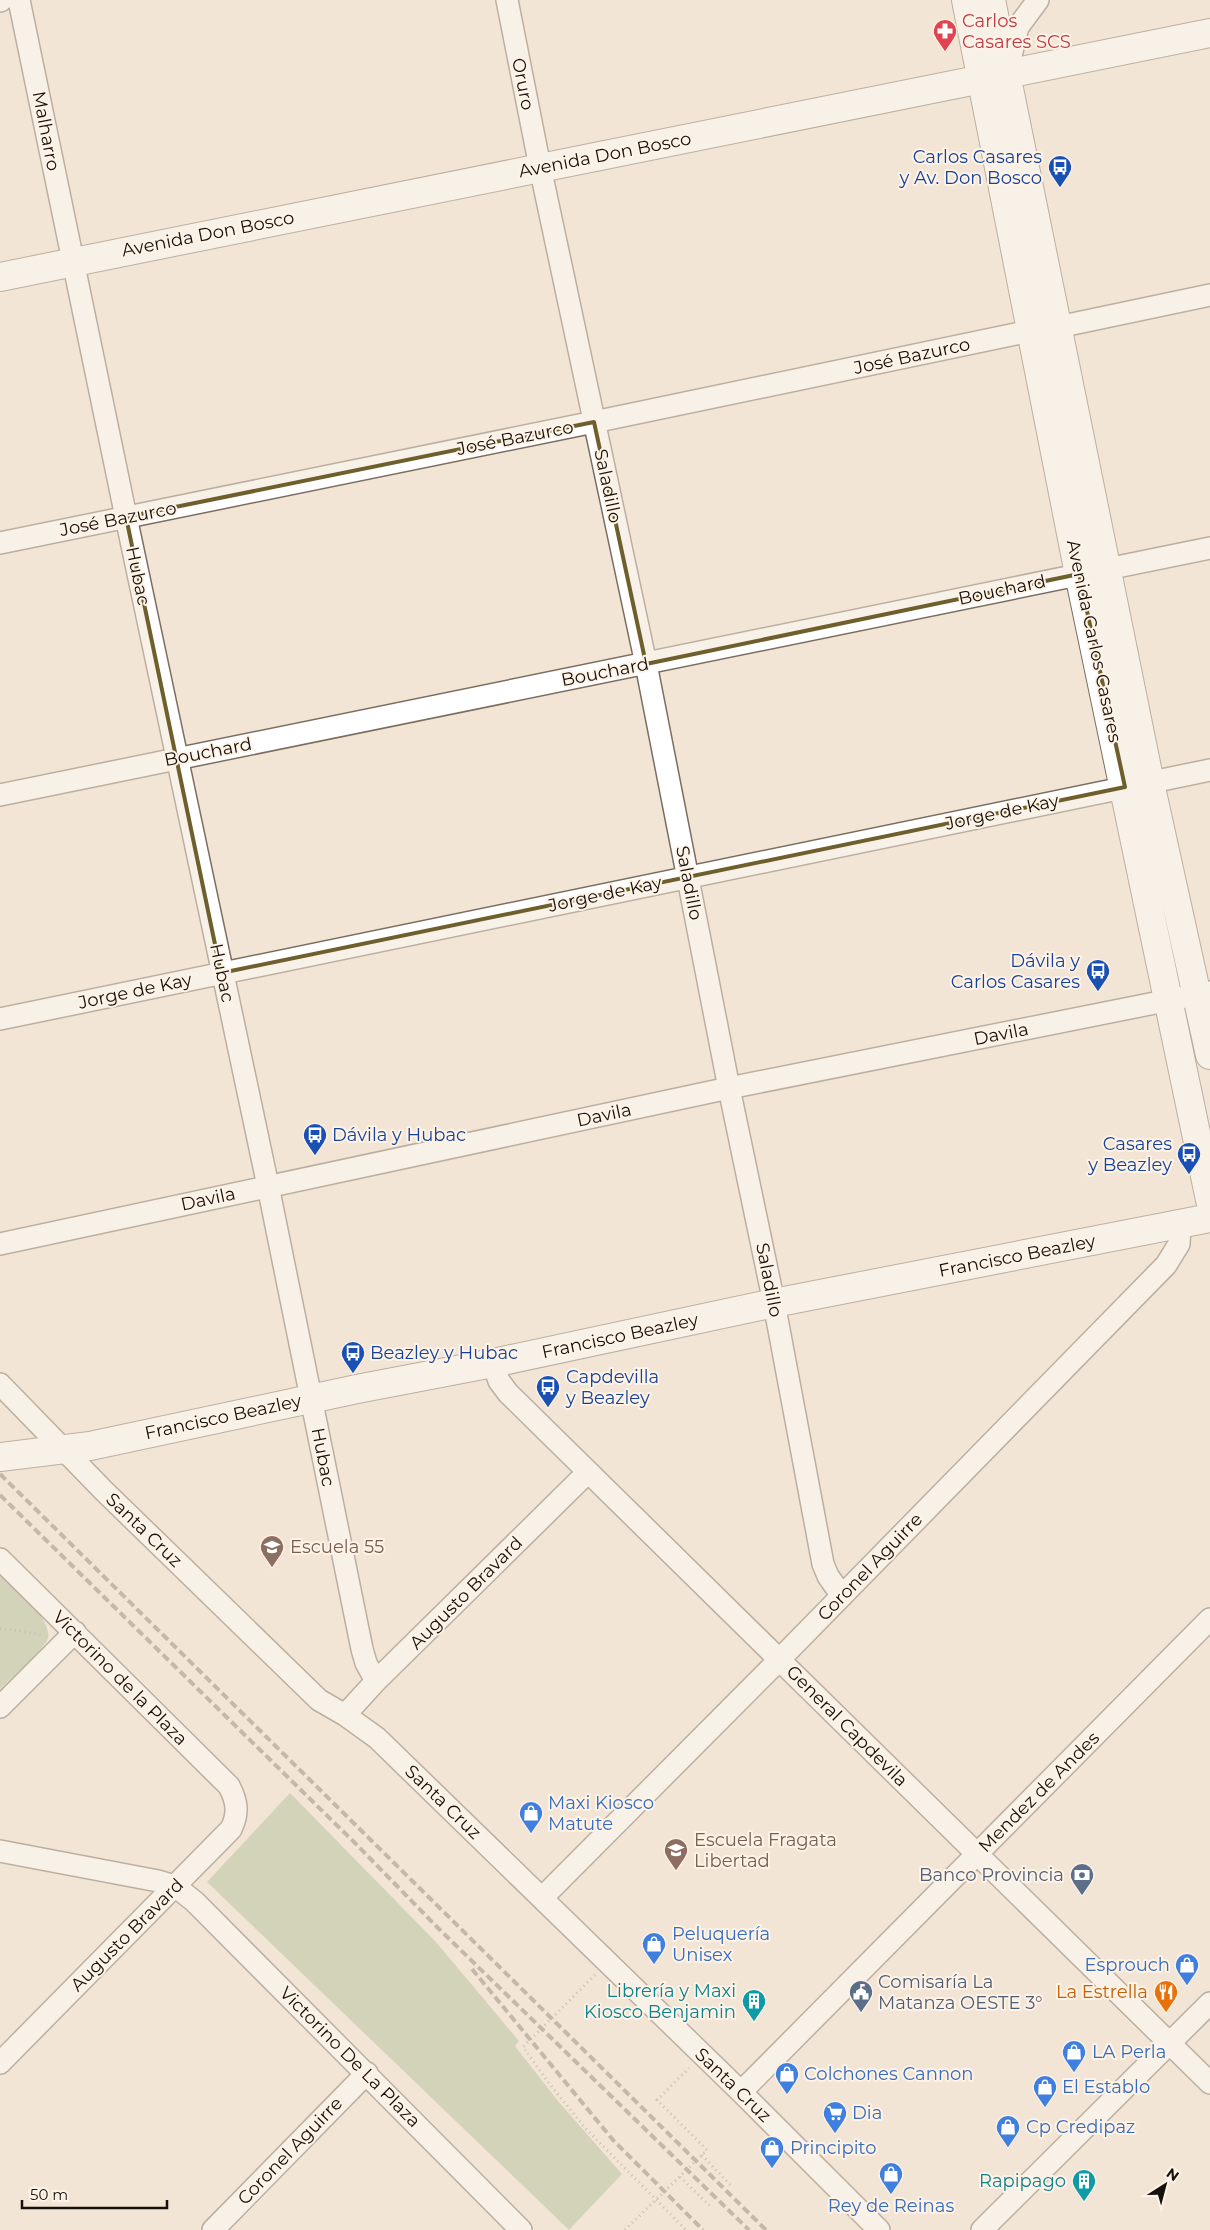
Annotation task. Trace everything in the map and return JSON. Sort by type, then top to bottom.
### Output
[{"type":"main road","points":[[966,0],[995,78]]},
{"type":"main road","points":[[991,0],[995,78]]},
{"type":"main road","name":"Avenida Don Bosco","points":[[0,277],[540,167],[995,78],[1210,33]]},
{"type":"main road","name":"Avenida Carlos Casares","points":[[995,78],[1058,327],[1107,569],[1168,1000],[1210,1200]]},
{"type":"main road","name":"Avenida Carlos Casares","points":[[995,78],[1030,331],[1079,574],[1137,785],[1204,994],[1210,1054]]},
{"type":"main road","name":"Francisco Beazley","points":[[0,1457],[90,1446],[311,1398],[492,1363],[774,1303],[1210,1218]]},
{"type":"street","name":"Malharro","points":[[19,0],[72,262]]},
{"type":"street","name":"Oruro","points":[[506,0],[540,167]]},
{"type":"street","points":[[995,78],[1018,27],[1038,0]]},
{"type":"street","name":"Saladillo","points":[[540,167],[646,664],[729,1088],[774,1303],[822,1564],[842,1596]]},
{"type":"street","name":"Hubac","points":[[72,262],[178,758],[221,972],[268,1186],[362,1649],[366,1663],[376,1681]]},
{"type":"street","points":[[1058,327],[1210,295]]},
{"type":"street","name":"José Bazurco","points":[[0,543],[1030,331]]},
{"type":"street","name":"Bouchard","points":[[0,795],[1210,548]]},
{"type":"street","name":"Jorge de Kay","points":[[0,1019],[1210,770]]},
{"type":"street","name":"Davila","points":[[0,1244],[729,1088],[1204,994]]},
{"type":"street","name":"Coronel Aguirre","points":[[542,1898],[780,1659],[1166,1265],[1178,1244],[1180,1224]]},
{"type":"street","name":"General Capdevila","points":[[492,1363],[499,1381],[508,1393],[1210,2083]]},
{"type":"street","name":"Santa Cruz","points":[[0,1384],[104,1491],[319,1700],[345,1715],[377,1738],[741,2092],[879,2230]]},
{"type":"street","name":"Augusto Bravard","points":[[345,1715],[376,1681],[588,1472]]},
{"type":"street","name":"Victorino de la Plaza","points":[[0,1559],[71,1636],[229,1786],[236,1800]]},
{"type":"street","name":"Mendez de Andes","points":[[741,2092],[1210,1619]]},
{"type":"street","points":[[0,1707],[71,1636]]},
{"type":"street","name":"Augusto Bravard","points":[[0,2063],[231,1829],[237,1818],[236,1800]]},
{"type":"street","points":[[0,1851],[176,1886]]},
{"type":"street","name":"Victorino De La Plaza","points":[[176,1886],[195,1902],[521,2230]]},
{"type":"street","points":[[982,2230],[1210,2003]]},
{"type":"street","name":"Coronel Aguirre","points":[[213,2230],[366,2073]]},
{"type":"path","points":[[0,1628],[71,1636]]},
{"type":"path","points":[[607,1963],[523,2047],[586,2129],[686,2230]]},
{"type":"path","points":[[625,2230],[707,2150],[658,2100],[702,2055]]},
{"type":"path","points":[[702,2155],[732,2187]]},
{"type":"path","points":[[680,2176],[712,2207]]},
{"type":"highlighted area","points":[[594,422],[646,664],[1079,574],[1125,787],[221,973],[126,517]]},
{"type":"green space","points":[[0,1576],[33,1606],[46,1625],[48,1634],[46,1642],[36,1654],[0,1689]]},
{"type":"green space","points":[[290,1793],[436,1942],[519,2041],[515,2046],[558,2101],[622,2174],[569,2230],[207,1882]]},
{"type":"railway","points":[[0,1474],[766,2230]]},
{"type":"railway","points":[[0,1495],[354,1842],[438,1928],[749,2230]]},
{"type":"railway","points":[[472,1969],[613,2140],[703,2230]]},
{"type":"place","name":"Carlos Casares SCS","points":[[945,52]]},
{"type":"place","name":"Carlos Casares y Av. Don Bosco","points":[[1060,188]]},
{"type":"place","name":"Dávila y Carlos Casares","points":[[1098,992]]},
{"type":"place","name":"Dávila y Hubac","points":[[315,1156]]},
{"type":"place","name":"Casares y Beazley","points":[[1189,1175]]},
{"type":"place","name":"Beazley y Hubac","points":[[353,1374]]},
{"type":"place","name":"Capdevilla y Beazley","points":[[548,1408]]},
{"type":"place","name":"Escuela 55","points":[[272,1568]]},
{"type":"place","name":"Maxi Kiosco Matute","points":[[531,1834]]},
{"type":"place","name":"Escuela Fragata Libertad","points":[[676,1871]]},
{"type":"place","name":"Banco Provincia","points":[[1082,1896]]},
{"type":"place","name":"Peluquería Unisex","points":[[654,1965]]},
{"type":"place","name":"Esprouch","points":[[1187,1986]]},
{"type":"place","name":"Comisaría La Matanza OESTE 3°","points":[[861,2013]]},
{"type":"place","name":"La Estrella","points":[[1166,2013]]},
{"type":"place","name":"Librería y Maxi Kiosco Benjamin","points":[[754,2022]]},
{"type":"place","name":"LA Perla","points":[[1074,2073]]},
{"type":"place","name":"Colchones Cannon","points":[[787,2095]]},
{"type":"place","name":"El Establo","points":[[1045,2108]]},
{"type":"place","name":"Dia","points":[[835,2134]]},
{"type":"place","name":"Cp Credipaz","points":[[1008,2148]]},
{"type":"place","name":"Principito","points":[[772,2169]]},
{"type":"place","name":"Rey de Reinas","points":[[891,2195]]},
{"type":"place","name":"Rapipago","points":[[1084,2202]]}]
